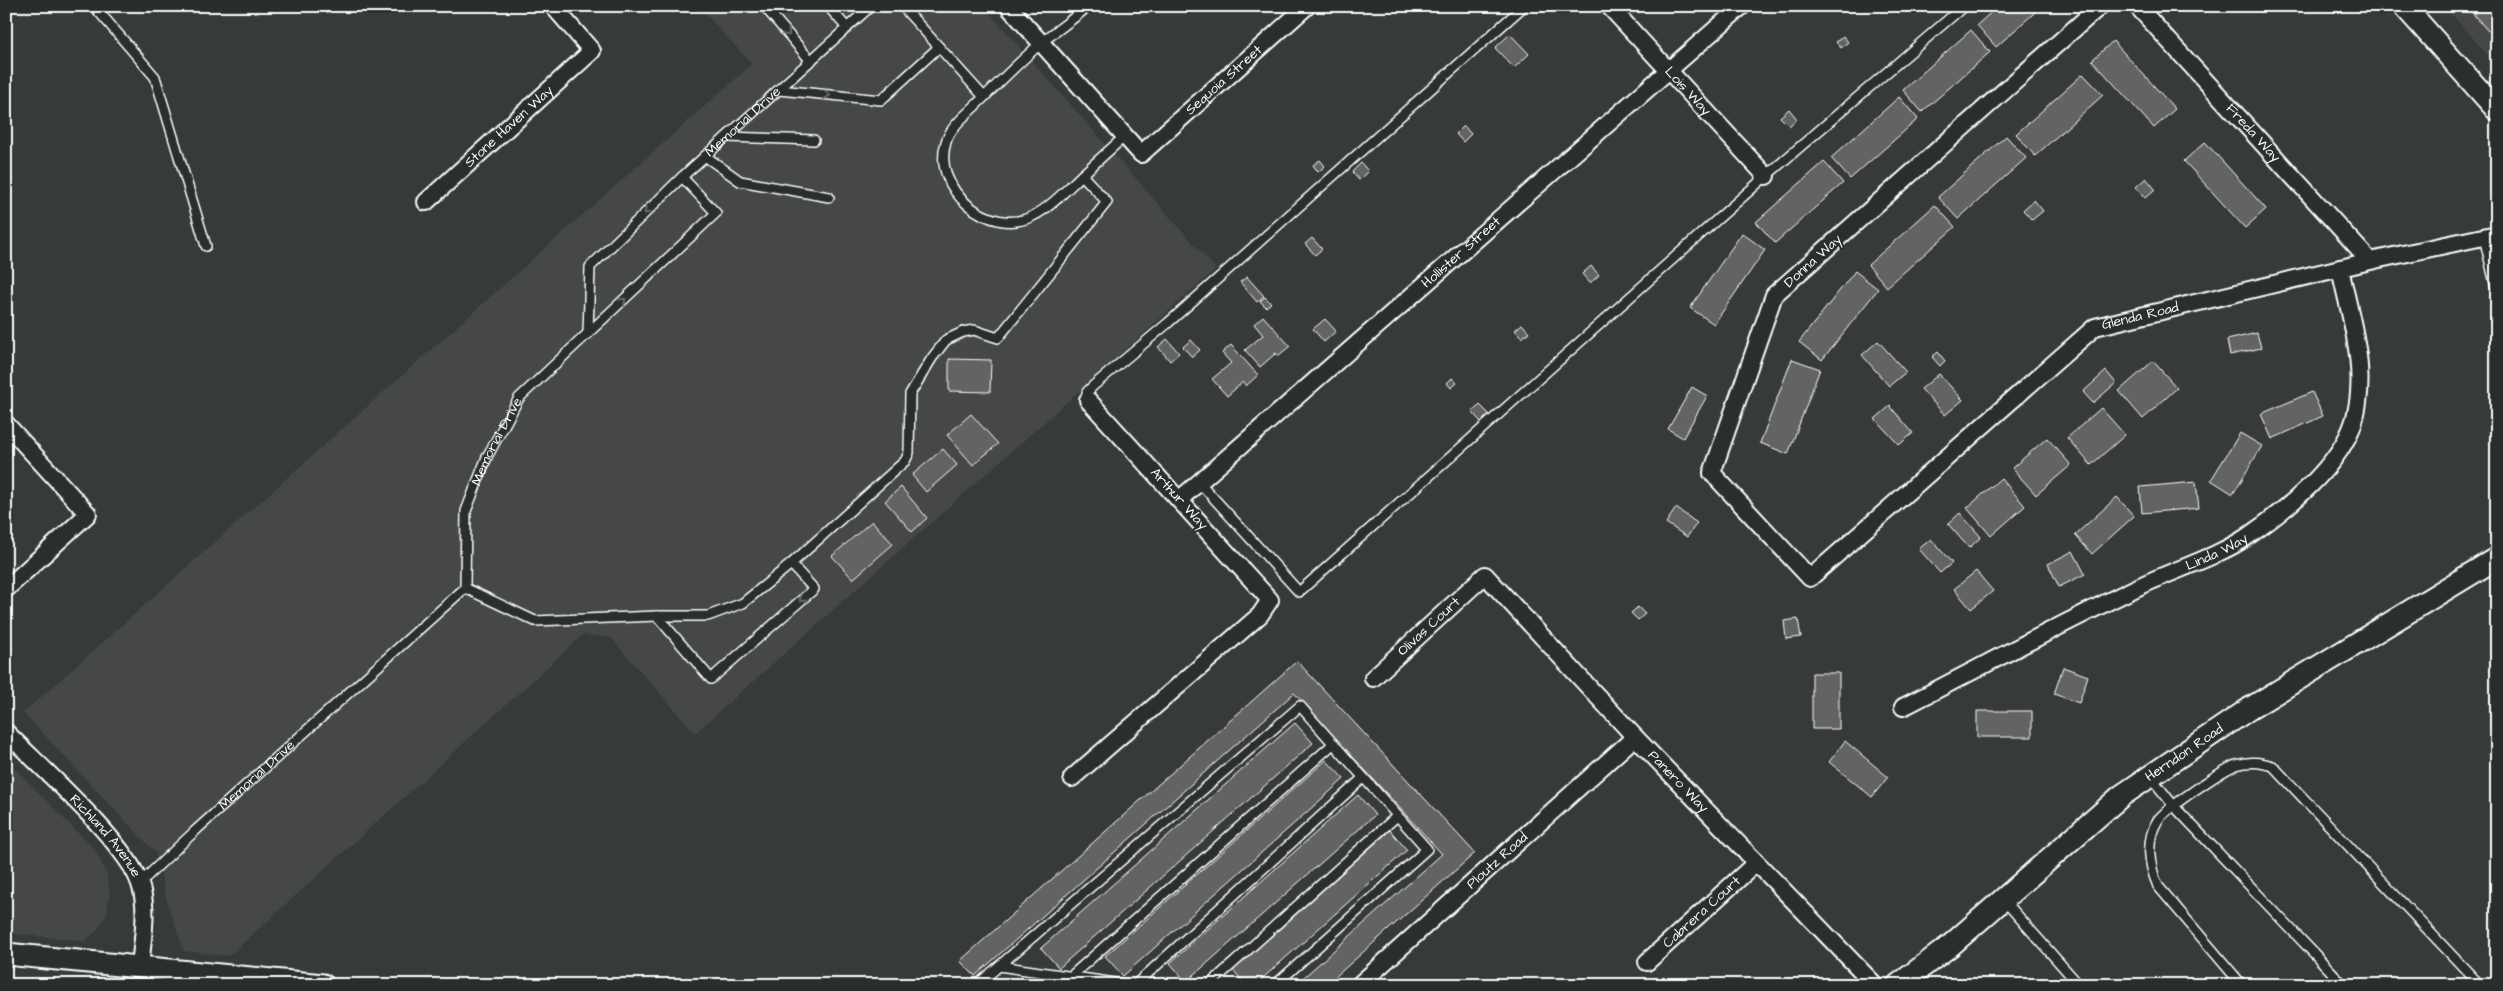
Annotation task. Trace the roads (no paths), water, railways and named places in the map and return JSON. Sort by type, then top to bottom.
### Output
[{"type":"street","name":"Stone Haven Way","points":[[426,202],[592,51],[553,6]]},
{"type":"street","points":[[1008,6],[1125,136]]},
{"type":"street","name":"Sequoia Street","points":[[1125,136],[1141,154],[1307,6]]},
{"type":"street","name":"Lois Way","points":[[1609,6],[1766,176]]},
{"type":"street","name":"Hollister Street","points":[[1180,499],[1742,6]]},
{"type":"street","name":"Donna Way","points":[[1810,578],[1712,473],[1774,295],[2100,6]]},
{"type":"street","name":"Freda Way","points":[[2137,6],[2370,261]]},
{"type":"street","points":[[2405,7],[2497,110]]},
{"type":"street","name":"Glenda Road","points":[[1810,578],[2095,327],[2370,261],[2490,236]]},
{"type":"street","name":"Linda Way","points":[[1903,707],[2106,602],[2246,538],[2328,466],[2342,446],[2353,423],[2359,400],[2360,363],[2340,268]]},
{"type":"street","name":"Arthur Way","points":[[1072,778],[1260,615],[1270,600],[1088,400]]},
{"type":"street","points":[[6,424],[88,514],[6,589]]},
{"type":"street","name":"Herndon Road","points":[[1898,985],[1951,945],[2121,796],[2249,709],[2497,558]]},
{"type":"street","name":"Olivas Court","points":[[1372,678],[1485,576]]},
{"type":"street","name":"Panero Way","points":[[1485,576],[1635,736],[1874,985]]},
{"type":"street","name":"Richland Avenue","points":[[6,732],[109,838],[126,859],[140,883],[144,918],[140,968]]},
{"type":"street","name":"Ploutz Road","points":[[1359,985],[1635,736]]},
{"type":"street","name":"Cabrera Court","points":[[1647,962],[1756,863]]},
{"type":"street","points":[[6,954],[323,985]]},
{"type":"lane","points":[[94,6],[155,77],[206,246]]},
{"type":"lane","points":[[764,6],[811,61]]},
{"type":"lane","points":[[828,6],[847,28]]},
{"type":"lane","name":"Memorial Drive","points":[[140,883],[466,588],[466,511],[487,457],[519,398],[588,334],[590,267],[682,177],[871,6]]},
{"type":"lane","points":[[902,6],[984,97]]},
{"type":"lane","points":[[1088,6],[1041,43],[956,124],[946,142],[944,157],[946,174],[954,190],[966,204],[986,217],[1008,223],[1032,217],[1125,136]]},
{"type":"lane","points":[[1088,400],[1087,392],[1093,386],[1168,323],[1524,6]]},
{"type":"lane","points":[[1199,482],[1300,592],[1766,176],[1964,6]]},
{"type":"lane","points":[[779,90],[882,100],[939,47]]},
{"type":"lane","points":[[727,137],[814,140]]},
{"type":"lane","points":[[705,156],[740,181],[829,197]]},
{"type":"lane","points":[[466,588],[535,621],[708,616],[744,604],[906,461],[910,431],[910,394],[946,340],[963,332],[974,330],[998,338],[1108,202],[1082,175]]},
{"type":"lane","points":[[588,334],[716,213],[682,177]]},
{"type":"lane","points":[[2490,236],[2497,292]]},
{"type":"lane","points":[[657,616],[711,678],[814,589],[791,564]]},
{"type":"lane","points":[[977,985],[1300,706],[1427,849],[1276,985]]},
{"type":"lane","points":[[1070,977],[1333,744]]},
{"type":"lane","points":[[2242,985],[2158,886],[2151,870],[2149,852],[2152,833],[2158,819],[2173,805],[2234,766],[2256,761],[2273,766],[2480,985]]},
{"type":"lane","points":[[2150,776],[2173,805],[2344,985]]},
{"type":"lane","points":[[1135,985],[1364,778]]},
{"type":"lane","points":[[1209,985],[1397,816]]},
{"type":"lane","points":[[2003,899],[2079,985]]},
{"type":"lane","points":[[999,966],[1129,985]]}]
